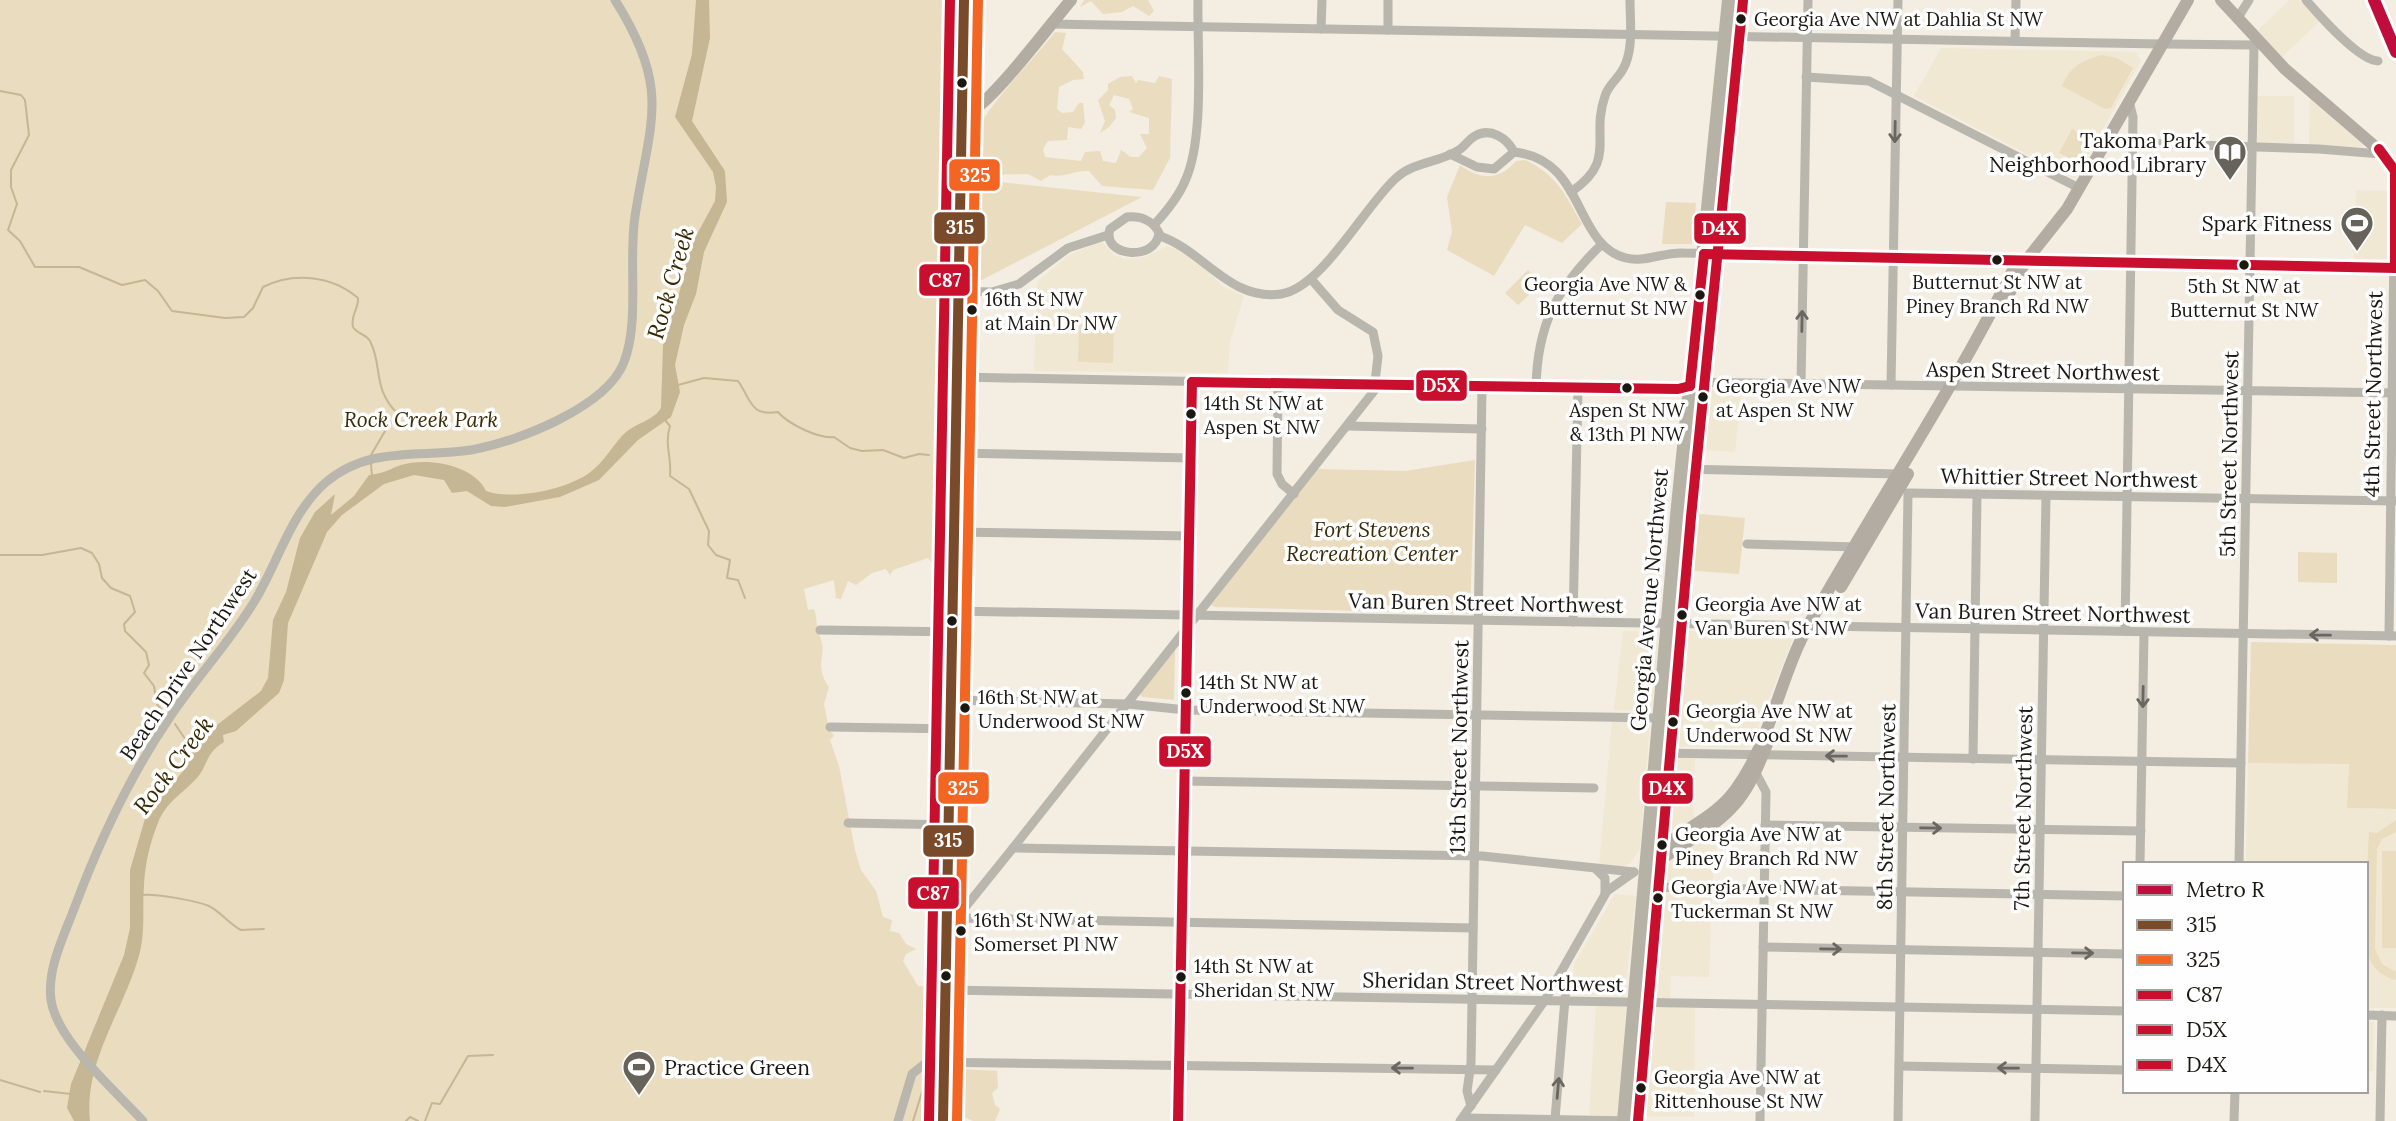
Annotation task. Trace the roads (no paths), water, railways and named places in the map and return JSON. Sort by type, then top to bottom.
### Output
[{"type":"highway","name":"Georgia Avenue Northwest","points":[[1624,1121],[1682,469],[1729,0]]},
{"type":"main road","points":[[943,1121],[950,990],[962,377],[966,113],[964,0]]},
{"type":"main road","points":[[966,113],[972,0]]},
{"type":"main road","points":[[966,113],[1001,82],[1071,0]]},
{"type":"main road","points":[[1709,822],[1759,756],[1812,626],[2025,262],[2059,222],[2188,0]]},
{"type":"main road","name":"4th Street Northwest","points":[[2221,0],[2256,43],[2294,78],[2386,153],[2395,173]]},
{"type":"main road","points":[[1860,548],[1899,474],[1954,387]]},
{"type":"main road","points":[[1647,863],[1658,861],[1735,806],[1757,775],[1759,756]]},
{"type":"main road","points":[[948,1062],[951,1121]]},
{"type":"street","name":"Beach Drive Northwest","points":[[143,1121],[75,1046],[53,1010],[51,975],[90,865],[120,800],[168,720],[256,600],[307,502],[330,479],[363,461],[379,457],[472,450],[518,436],[598,397],[622,366],[631,335],[633,230],[650,136],[653,92],[642,46],[615,0]]},
{"type":"street","points":[[1154,225],[1183,185],[1192,159],[1196,131],[1198,0]]},
{"type":"street","points":[[1321,29],[1322,0]]},
{"type":"street","points":[[1388,0],[1388,30]]},
{"type":"street","points":[[1571,192],[1590,178],[1599,162],[1604,99],[1626,64],[1630,34],[1630,0]]},
{"type":"street","points":[[1801,384],[1808,0]]},
{"type":"street","points":[[1891,385],[1898,0]]},
{"type":"street","points":[[2015,41],[2016,0]]},
{"type":"street","points":[[2237,19],[2249,0]]},
{"type":"street","points":[[2306,0],[2345,40],[2371,61],[2378,61]]},
{"type":"street","points":[[1050,24],[1897,40],[2256,43]]},
{"type":"street","name":"5th Street Northwest","points":[[2239,862],[2256,43]]},
{"type":"street","points":[[1806,77],[1863,79],[1896,93],[2079,188]]},
{"type":"street","points":[[2124,631],[2133,145],[2133,114],[2129,101]]},
{"type":"street","points":[[963,291],[992,292],[1023,282],[1066,249],[1108,235],[1114,223],[1127,217],[1139,217],[1154,225],[1160,236],[1184,246],[1228,283],[1251,293],[1282,293],[1311,279],[1396,177],[1416,165],[1463,151],[1477,134],[1489,133],[1500,136],[1514,152],[1547,162],[1559,173],[1602,244],[1616,255],[1633,260],[1664,253],[1803,258],[2395,268]]},
{"type":"street","points":[[2105,142],[2252,150],[2386,153]]},
{"type":"street","points":[[1463,151],[1477,167],[1494,169],[1514,152]]},
{"type":"street","name":"4th Street Northwest","points":[[2392,636],[2395,173]]},
{"type":"street","points":[[1108,235],[1114,247],[1134,253],[1146,250],[1160,236]]},
{"type":"street","points":[[1536,388],[1538,362],[1554,301],[1602,244]]},
{"type":"street","points":[[951,914],[962,910],[1013,848],[1128,704],[1187,626],[1191,615],[1294,494],[1377,385],[1377,340],[1373,332],[1338,310],[1311,279]]},
{"type":"street","name":"Aspen Street Northwest","points":[[962,377],[1536,388],[1678,389],[1690,384],[1801,384],[2394,393]]},
{"type":"street","points":[[1191,615],[1189,536],[1192,382]]},
{"type":"street","points":[[1278,383],[1277,474],[1282,484],[1294,494]]},
{"type":"street","name":"13th Street Northwest","points":[[1471,1106],[1467,1091],[1471,1069],[1482,387]]},
{"type":"street","points":[[1573,622],[1578,388]]},
{"type":"street","points":[[1347,426],[1482,429]]},
{"type":"street","points":[[960,453],[1190,458]]},
{"type":"street","points":[[1682,469],[1899,474]]},
{"type":"street","name":"Whittier Street Northwest","points":[[1909,493],[2393,501]]},
{"type":"street","name":"8th Street Northwest","points":[[1898,1121],[1909,493]]},
{"type":"street","points":[[1973,759],[1977,494]]},
{"type":"street","name":"7th Street Northwest","points":[[2035,1121],[2046,496]]},
{"type":"street","points":[[958,532],[1189,536]]},
{"type":"street","points":[[1747,544],[1860,548]]},
{"type":"street","name":"Van Buren Street Northwest","points":[[957,612],[2392,636]]},
{"type":"street","points":[[1178,1121],[1187,626]]},
{"type":"street","points":[[820,630],[956,632]]},
{"type":"street","points":[[2140,862],[2144,632]]},
{"type":"street","points":[[955,700],[1128,704],[1186,710],[1660,719]]},
{"type":"street","points":[[830,726],[954,729]]},
{"type":"street","points":[[1657,753],[2241,763]]},
{"type":"street","points":[[1757,775],[1765,785],[1760,1121]]},
{"type":"street","points":[[1184,781],[1594,788]]},
{"type":"street","points":[[848,823],[953,825]]},
{"type":"street","points":[[1765,825],[2141,831]]},
{"type":"street","points":[[1013,848],[1474,856],[1634,872]]},
{"type":"street","points":[[1461,1119],[1545,1000],[1605,893],[1647,863]]},
{"type":"street","points":[[1596,869],[1603,875],[1605,893]]},
{"type":"street","points":[[1645,887],[2123,896]]},
{"type":"street","points":[[951,914],[960,918],[1474,928]]},
{"type":"street","points":[[1763,947],[2123,954]]},
{"type":"street","points":[[1555,1119],[1566,1001],[1566,984],[1560,975]]},
{"type":"street","name":"Sheridan Street Northwest","points":[[950,990],[2123,1011]]},
{"type":"street","points":[[2368,1015],[2396,1016]]},
{"type":"street","points":[[2380,1121],[2382,1015]]},
{"type":"street","points":[[898,1121],[914,1070],[925,1062],[1496,1070]]},
{"type":"street","points":[[1899,1066],[2123,1070]]},
{"type":"street","points":[[1471,1069],[1483,1089]]},
{"type":"street","points":[[2234,1121],[2235,1093]]},
{"type":"street","points":[[1461,1119],[1635,1121]]},
{"type":"waterway","points":[[0,91],[21,95],[25,100],[29,135],[11,170],[11,187],[17,204],[8,230],[20,241],[35,267],[79,267],[122,285],[145,280],[158,291],[172,311],[225,318],[244,317],[253,308],[263,287],[287,279],[324,280],[358,298],[353,327],[370,341],[384,395],[397,413],[397,418],[388,426],[371,455]]},
{"type":"waterway","points":[[678,385],[704,378],[738,381],[756,409],[769,413],[778,412],[804,430],[820,436],[834,437],[850,448],[862,451],[883,450],[904,458],[919,454],[929,455]]},
{"type":"waterway","points":[[665,420],[670,426],[670,476],[689,489],[709,531],[708,545],[716,555],[730,560],[727,578],[738,580],[745,598]]},
{"type":"waterway","points":[[371,464],[372,476]]},
{"type":"waterway","points":[[0,555],[42,555],[81,548],[92,553],[99,564],[102,578],[111,588],[130,596],[135,612],[124,624],[125,631],[146,652],[149,665],[144,673],[154,686],[157,704],[163,712]]},
{"type":"waterway","name":"Rock Creek","points":[[175,724],[194,752]]},
{"type":"waterway","points":[[142,895],[165,896],[203,904],[241,930],[264,929]]},
{"type":"waterway","points":[[425,1121],[432,1103],[440,1104],[468,1056],[493,1055]]},
{"type":"waterway","points":[[0,1080],[40,1092]]},
{"type":"waterway","points":[[44,1091],[71,1094]]},
{"type":"waterway","points":[[913,1121],[922,1092]]},
{"type":"waterway","points":[[406,1121],[410,1117],[418,1121]]},
{"type":"metro line","name":"R","points":[[2374,0],[2396,52]]},
{"type":"place","name":"Georgia Ave NW at Dahlia St NW","points":[[1741,19]]},
{"type":"place","name":"Takoma Park Neighborhood Library","points":[[2230,182]]},
{"type":"place","name":"Spark Fitness","points":[[2357,253]]},
{"type":"place","name":"Butternut St NW at Piney Branch Rd NW","points":[[1997,260]]},
{"type":"place","name":"5th St NW at Butternut St NW","points":[[2244,265]]},
{"type":"place","name":"Georgia Ave NW & Butternut St NW","points":[[1700,295]]},
{"type":"place","name":"16th St NW at Main Dr NW","points":[[972,310]]},
{"type":"place","name":"Aspen St NW & 13th Pl NW","points":[[1627,388]]},
{"type":"place","name":"Georgia Ave NW at Aspen St NW","points":[[1703,397]]},
{"type":"place","name":"14th St NW at Aspen St NW","points":[[1191,414]]},
{"type":"place","name":"Georgia Ave NW at Van Buren St NW","points":[[1682,615]]},
{"type":"place","name":"14th St NW at Underwood St NW","points":[[1186,693]]},
{"type":"place","name":"16th St NW at Underwood St NW","points":[[965,708]]},
{"type":"place","name":"Georgia Ave NW at Underwood St NW","points":[[1673,722]]},
{"type":"place","name":"Georgia Ave NW at Piney Branch Rd NW","points":[[1662,845]]},
{"type":"place","name":"Georgia Ave NW at Tuckerman St NW","points":[[1658,898]]},
{"type":"place","name":"16th St NW at Somerset Pl NW","points":[[961,931]]},
{"type":"place","name":"14th St NW at Sheridan St NW","points":[[1181,977]]},
{"type":"place","name":"Georgia Ave NW at Rittenhouse St NW","points":[[1641,1088]]},
{"type":"place","name":"Practice Green","points":[[639,1097]]},
{"type":"park label","name":"Rock Creek Park","points":[[421,419]]},
{"type":"park label","name":"Fort Stevens Recreation Center","points":[[1372,541]]}]
